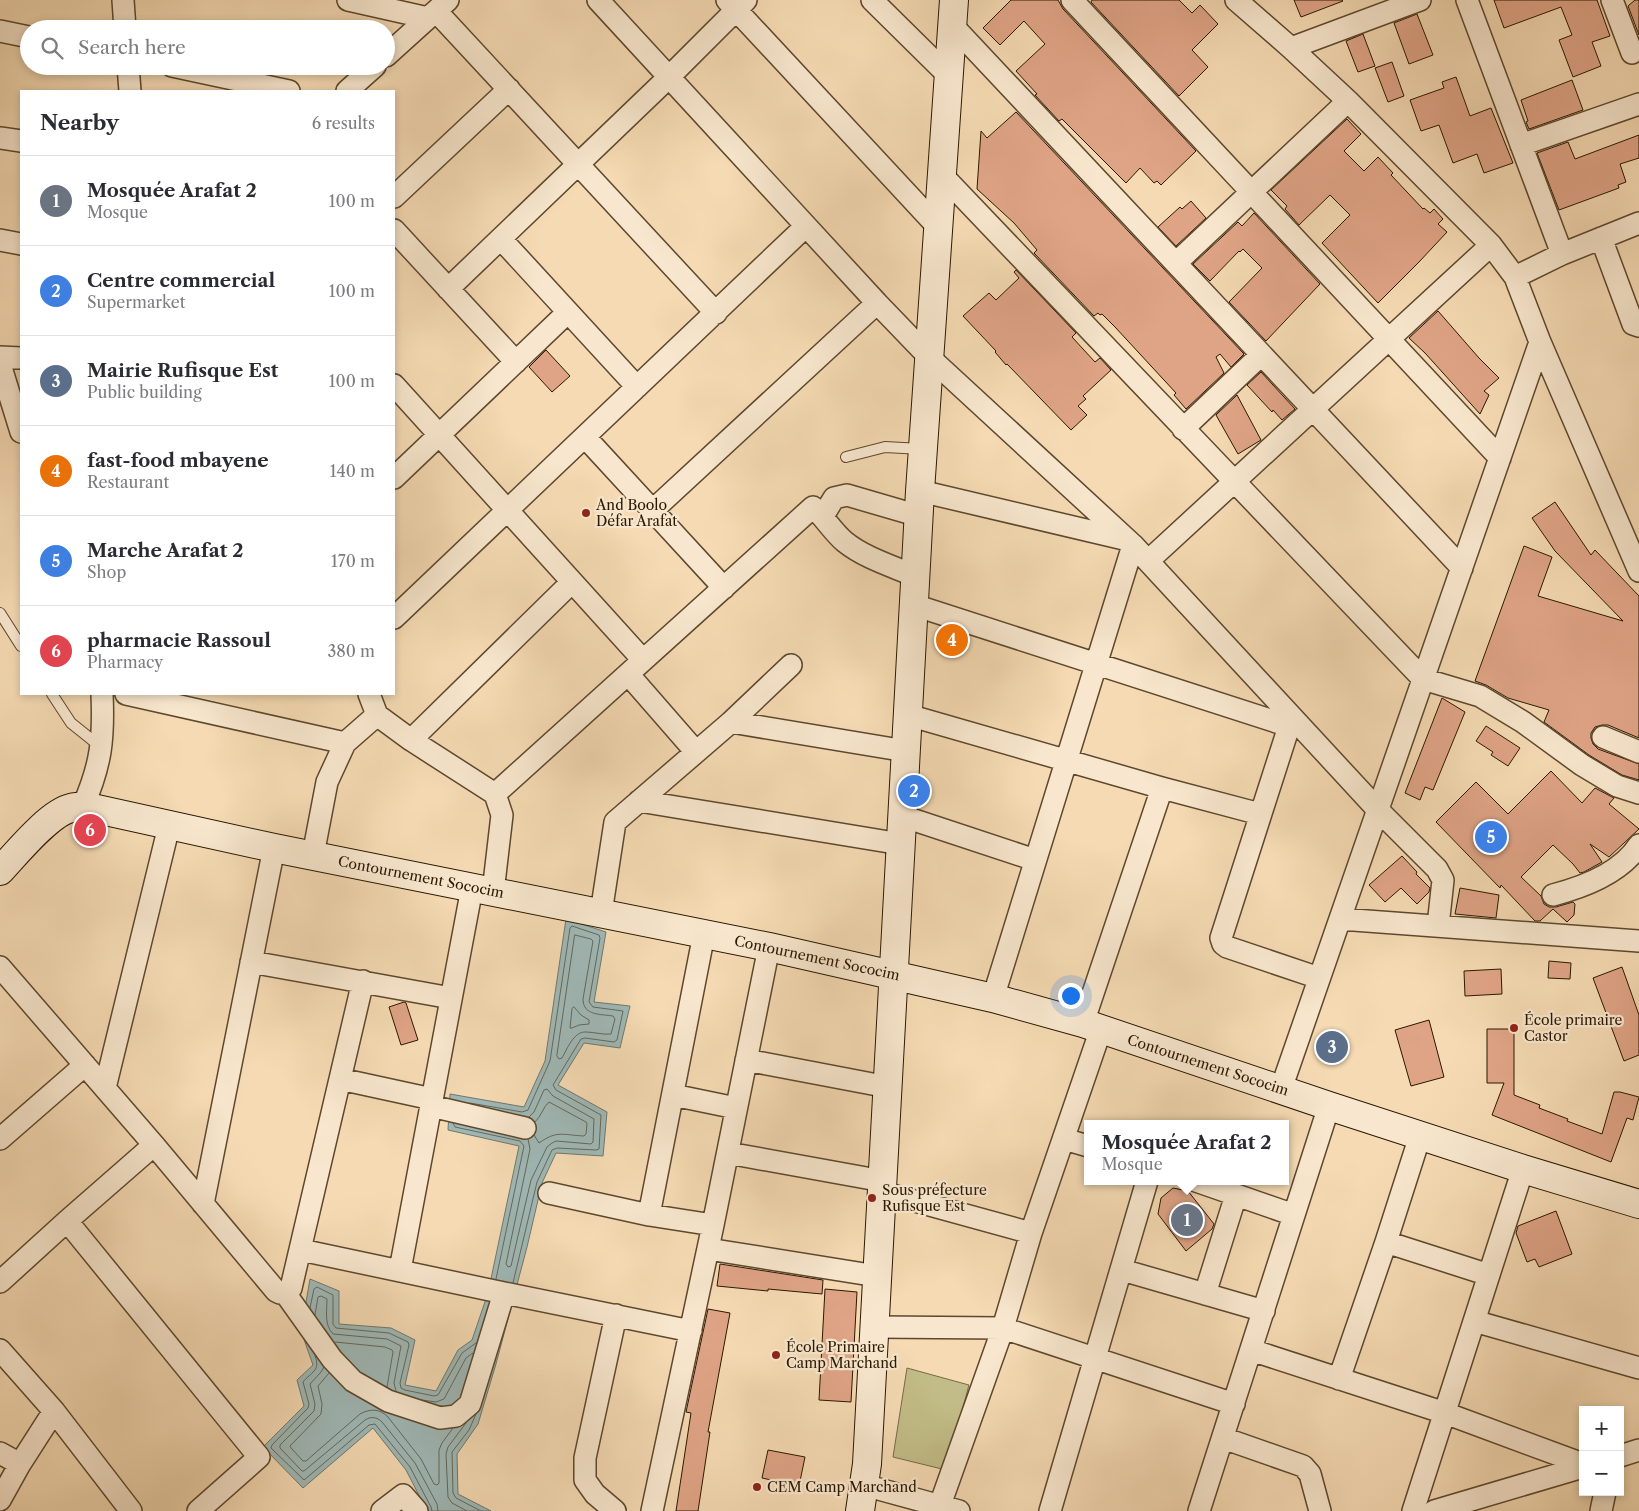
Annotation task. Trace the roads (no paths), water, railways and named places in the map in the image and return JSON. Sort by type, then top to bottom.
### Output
[{"type":"street","points":[[122,0],[124,20]]},
{"type":"street","points":[[348,0],[438,10],[716,313]]},
{"type":"street","points":[[598,0],[929,358],[1130,542],[1290,722],[1437,869],[1443,880],[1438,926]]},
{"type":"street","points":[[872,0],[949,76]]},
{"type":"street","points":[[1072,0],[1500,458]]},
{"type":"street","points":[[1236,0],[1348,101],[1491,245],[1515,277],[1540,342],[1639,571]]},
{"type":"street","points":[[1291,48],[1420,0]]},
{"type":"street","points":[[1467,0],[1562,254]]},
{"type":"street","points":[[1612,0],[1632,53]]},
{"type":"street","points":[[448,289],[669,77],[736,3],[938,227]]},
{"type":"street","points":[[395,48],[438,10]]},
{"type":"street","points":[[953,13],[919,503],[867,1464],[862,1498],[949,1508],[1031,1233],[1064,1139],[1092,1026],[1162,788]]},
{"type":"street","points":[[953,13],[1176,263],[1462,568]]},
{"type":"street","points":[[0,31],[20,35]]},
{"type":"street","points":[[129,75],[130,90]]},
{"type":"street","points":[[214,75],[284,90]]},
{"type":"street","points":[[348,90],[365,75]]},
{"type":"street","points":[[395,197],[509,89]]},
{"type":"street","points":[[1176,263],[1348,101]]},
{"type":"street","points":[[1521,145],[1639,104]]},
{"type":"street","points":[[0,138],[20,141]]},
{"type":"street","points":[[942,174],[1423,679],[1480,696],[1523,722],[1582,765],[1617,786],[1639,793]]},
{"type":"street","points":[[1515,277],[1562,254],[1639,224]]},
{"type":"street","points":[[395,617],[806,226]]},
{"type":"street","points":[[395,231],[516,362]]},
{"type":"street","points":[[501,238],[638,387]]},
{"type":"street","points":[[1601,238],[1633,324],[1639,326]]},
{"type":"street","points":[[0,240],[20,244]]},
{"type":"street","points":[[1148,561],[1491,245]]},
{"type":"street","points":[[653,510],[877,303]]},
{"type":"street","points":[[395,477],[568,312]]},
{"type":"street","points":[[1281,1089],[1540,342]]},
{"type":"street","points":[[1183,429],[1261,355]]},
{"type":"street","points":[[0,357],[20,358]]},
{"type":"street","points":[[0,364],[20,429]]},
{"type":"street","points":[[395,386],[643,660]]},
{"type":"street","points":[[585,437],[724,588]]},
{"type":"street","points":[[823,516],[834,498],[846,495],[919,503],[1130,542]]},
{"type":"street","points":[[495,794],[813,507],[843,540],[855,549],[915,576]]},
{"type":"street","points":[[993,998],[1096,664],[1130,542]]},
{"type":"street","points":[[411,740],[572,582]]},
{"type":"street","points":[[914,605],[1096,664],[1290,722]]},
{"type":"street","points":[[601,914],[615,822],[731,722],[791,665]]},
{"type":"street","points":[[628,674],[696,752]]},
{"type":"street","points":[[0,871],[34,835],[56,816],[70,808],[83,806],[93,784],[101,748],[102,695]]},
{"type":"street","points":[[130,695],[345,743]]},
{"type":"street","points":[[369,695],[377,715],[411,740],[495,794],[502,814],[483,890],[451,998],[400,1270]]},
{"type":"street","points":[[313,855],[327,782],[345,743],[377,715]]},
{"type":"street","points":[[908,715],[1162,788],[1260,814]]},
{"type":"street","points":[[731,722],[906,751]]},
{"type":"street","points":[[1290,722],[1221,938],[1223,944],[1227,947],[1319,978]]},
{"type":"street","points":[[1603,737],[1639,752]]},
{"type":"street","points":[[639,801],[901,844]]},
{"type":"street","name":"Contournement Sococim","points":[[83,806],[274,848],[769,947],[993,998],[1092,1026],[1523,1169],[1638,1198]]},
{"type":"street","points":[[902,816],[1035,860]]},
{"type":"street","points":[[105,1088],[169,826]]},
{"type":"street","points":[[1553,895],[1576,889],[1604,876],[1633,854],[1639,845]]},
{"type":"street","points":[[203,1204],[274,848]]},
{"type":"street","points":[[1340,919],[1639,942]]},
{"type":"street","points":[[649,1215],[704,934]]},
{"type":"street","points":[[652,1511],[728,1153],[769,947]]},
{"type":"street","points":[[252,962],[451,998]]},
{"type":"street","points":[[0,966],[154,1145],[276,1291],[285,1292],[291,1288],[301,1250],[363,981]]},
{"type":"street","points":[[746,1060],[888,1087]]},
{"type":"street","points":[[2,1134],[85,1065]]},
{"type":"street","points":[[340,1079],[525,1128]]},
{"type":"street","points":[[672,1095],[736,1108]]},
{"type":"street","points":[[1200,1511],[1329,1106]]},
{"type":"street","points":[[1339,1379],[1420,1136]]},
{"type":"street","points":[[1064,1139],[1084,1145]]},
{"type":"street","points":[[0,1282],[154,1145]]},
{"type":"street","points":[[728,1153],[882,1187],[1031,1233]]},
{"type":"street","points":[[1413,1511],[1523,1169]]},
{"type":"street","points":[[1050,1511],[1146,1185]]},
{"type":"street","points":[[1207,1185],[1294,1215]]},
{"type":"street","points":[[549,1193],[649,1215],[713,1225]]},
{"type":"street","points":[[1205,1294],[1236,1195]]},
{"type":"street","points":[[67,1221],[259,1457],[198,1511]]},
{"type":"street","points":[[1386,1242],[1489,1275]]},
{"type":"street","points":[[708,1249],[877,1276]]},
{"type":"street","points":[[301,1250],[504,1294],[691,1331]]},
{"type":"street","points":[[1122,1270],[1264,1311]]},
{"type":"street","points":[[285,1292],[332,1359],[353,1382],[388,1401],[440,1418],[456,1416],[470,1404],[504,1294]]},
{"type":"street","points":[[615,1511],[595,1494],[585,1480],[585,1458],[616,1315]]},
{"type":"street","points":[[1474,1321],[1639,1368]]},
{"type":"street","points":[[874,1327],[1003,1328],[1234,1404]]},
{"type":"street","points":[[0,1350],[54,1411],[131,1511]]},
{"type":"street","points":[[1251,1350],[1445,1413],[1579,1463]]},
{"type":"street","points":[[0,1500],[20,1464],[54,1411]]},
{"type":"street","points":[[1223,1438],[1303,1466],[1310,1474],[1320,1511]]},
{"type":"street","points":[[1624,1455],[1639,1450]]},
{"type":"street","points":[[0,1453],[20,1464]]},
{"type":"street","points":[[1434,1511],[1579,1466]]},
{"type":"street","points":[[382,1511],[403,1495],[417,1511]]},
{"type":"street","points":[[1601,1511],[1604,1496]]},
{"type":"lane","points":[[846,457],[885,447],[923,449]]},
{"type":"lane","points":[[0,613],[20,644]]},
{"type":"lane","points":[[53,695],[71,723],[101,748]]},
{"type":"water","points":[[566,919],[606,932],[594,1002],[630,1006],[620,1048],[584,1043],[558,1085],[607,1112],[603,1156],[556,1153],[542,1183],[496,1364],[478,1424],[457,1454],[458,1494],[491,1511],[427,1511],[406,1470],[373,1428],[303,1488],[263,1447],[304,1406],[297,1380],[313,1365],[301,1331],[310,1279],[339,1291],[339,1324],[391,1328],[415,1340],[405,1385],[436,1391],[458,1350],[472,1340],[488,1293],[519,1146],[448,1130],[450,1094],[524,1107],[545,1061]]},
{"type":"place","name":"And Boolo Défar Arafat","points":[[586,513]]},
{"type":"place","name":"fast-food mbayene","points":[[952,640]]},
{"type":"place","name":"Centre commercial","points":[[914,791]]},
{"type":"place","name":"pharmacie Rassoul","points":[[90,830]]},
{"type":"place","name":"Marche Arafat 2","points":[[1491,837]]},
{"type":"place","name":"École primaire Castor","points":[[1514,1028]]},
{"type":"place","name":"Mairie Rufisque Est","points":[[1332,1047]]},
{"type":"place","name":"Sous préfecture Rufisque Est","points":[[872,1198]]},
{"type":"place","name":"Mosquée Arafat 2","points":[[1187,1220]]},
{"type":"place","name":"École Primaire Camp Marchand","points":[[776,1355]]},
{"type":"place","name":"CEM Camp Marchand","points":[[757,1487]]}]
